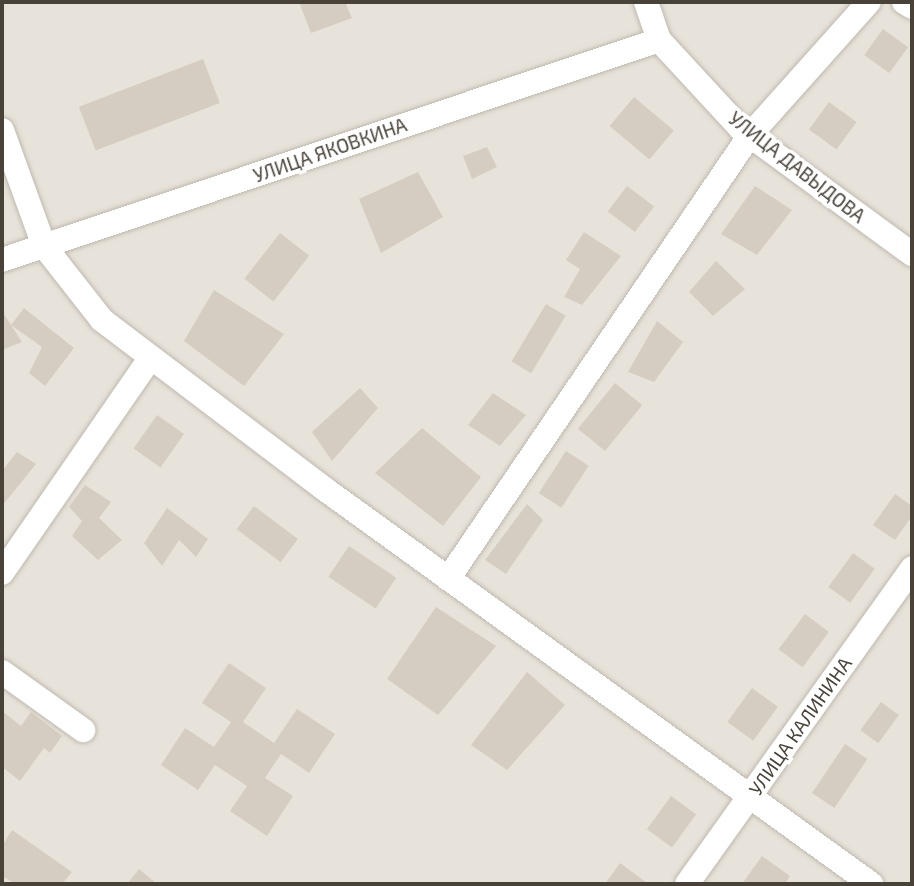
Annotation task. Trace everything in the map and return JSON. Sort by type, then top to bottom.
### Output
[{"type":"street","name":"УЛИЦА ДАВЫДОВА","points":[[646,2],[659,40],[750,135],[912,254]]},
{"type":"street","points":[[448,579],[750,135],[869,2]]},
{"type":"street","points":[[904,2],[912,7]]},
{"type":"street","name":"УЛИЦА ЯКОВКИНА","points":[[2,260],[659,40]]},
{"type":"street","points":[[2,130],[44,246],[102,320],[448,579],[871,884]]},
{"type":"street","points":[[2,573],[151,357]]},
{"type":"street","name":"УЛИЦА КАЛИНИНА","points":[[687,884],[912,568]]},
{"type":"street","points":[[2,672],[83,730]]},
{"type":"shaded area","points":[[2,2],[912,2],[912,884],[2,884]]},
{"type":"building","points":[[299,2],[345,2],[352,18],[311,33]]},
{"type":"building","points":[[883,29],[908,47],[889,73],[864,55]]},
{"type":"building","points":[[203,59],[220,103],[96,151],[79,107]]},
{"type":"building","points":[[634,97],[674,130],[649,160],[610,126]]},
{"type":"building","points":[[829,102],[857,122],[837,149],[809,130]]},
{"type":"building","points":[[487,147],[497,167],[472,179],[463,156]]},
{"type":"building","points":[[418,172],[443,217],[381,253],[359,199]]},
{"type":"building","points":[[627,186],[654,206],[635,232],[608,212]]},
{"type":"building","points":[[755,186],[792,210],[757,255],[721,234]]},
{"type":"building","points":[[584,232],[621,256],[582,305],[564,297],[580,269],[566,260]]},
{"type":"building","points":[[280,233],[309,256],[273,301],[244,279]]},
{"type":"building","points":[[716,261],[745,289],[713,316],[689,292]]},
{"type":"building","points":[[214,290],[284,334],[244,386],[184,341]]},
{"type":"building","points":[[546,304],[566,316],[531,373],[511,361]]},
{"type":"building","points":[[24,308],[74,348],[45,386],[29,373],[42,347],[11,325]]},
{"type":"building","points":[[2,311],[22,342],[2,350]]},
{"type":"building","points":[[657,321],[683,342],[654,382],[628,372]]},
{"type":"building","points":[[615,383],[642,405],[605,451],[578,429]]},
{"type":"building","points":[[360,388],[378,408],[332,461],[312,432]]},
{"type":"building","points":[[493,393],[526,415],[500,446],[468,425]]},
{"type":"building","points":[[157,415],[184,434],[161,468],[133,449]]},
{"type":"building","points":[[422,428],[481,477],[443,526],[375,473]]},
{"type":"building","points":[[566,451],[589,466],[561,508],[539,493]]},
{"type":"building","points":[[17,452],[36,464],[2,506],[2,471]]},
{"type":"building","points":[[85,485],[111,502],[99,518],[122,540],[98,560],[72,536],[82,521],[69,507]]},
{"type":"building","points":[[895,494],[912,506],[912,516],[895,540],[873,525]]},
{"type":"building","points":[[527,504],[543,520],[506,574],[485,560]]},
{"type":"building","points":[[254,506],[298,539],[280,562],[237,529]]},
{"type":"building","points":[[167,508],[208,539],[196,557],[179,540],[162,566],[144,543]]},
{"type":"building","points":[[349,546],[396,578],[376,609],[328,577]]},
{"type":"building","points":[[853,553],[875,569],[850,603],[828,587]]},
{"type":"building","points":[[436,607],[496,646],[438,715],[387,679]]},
{"type":"building","points":[[805,614],[829,632],[802,667],[779,649]]},
{"type":"building","points":[[229,663],[266,688],[243,722],[274,743],[297,709],[335,734],[309,773],[281,754],[265,778],[293,796],[267,836],[230,811],[247,786],[215,765],[198,790],[161,765],[185,728],[214,747],[231,722],[202,703]]},
{"type":"building","points":[[527,672],[565,705],[507,770],[471,745]]},
{"type":"building","points":[[752,688],[778,707],[753,741],[727,722]]},
{"type":"building","points":[[881,702],[899,715],[878,743],[860,730]]},
{"type":"building","points":[[2,711],[21,726],[31,712],[62,736],[50,753],[44,748],[20,781],[2,767]]},
{"type":"building","points":[[845,744],[867,759],[834,808],[812,793]]},
{"type":"building","points":[[671,796],[696,814],[672,847],[647,829]]},
{"type":"building","points":[[12,830],[72,872],[62,884],[15,884],[2,876],[2,846]]},
{"type":"building","points":[[762,856],[790,876],[785,884],[742,884]]},
{"type":"building","points":[[620,863],[647,883],[605,884]]},
{"type":"building","points":[[139,869],[157,884],[127,884]]}]
